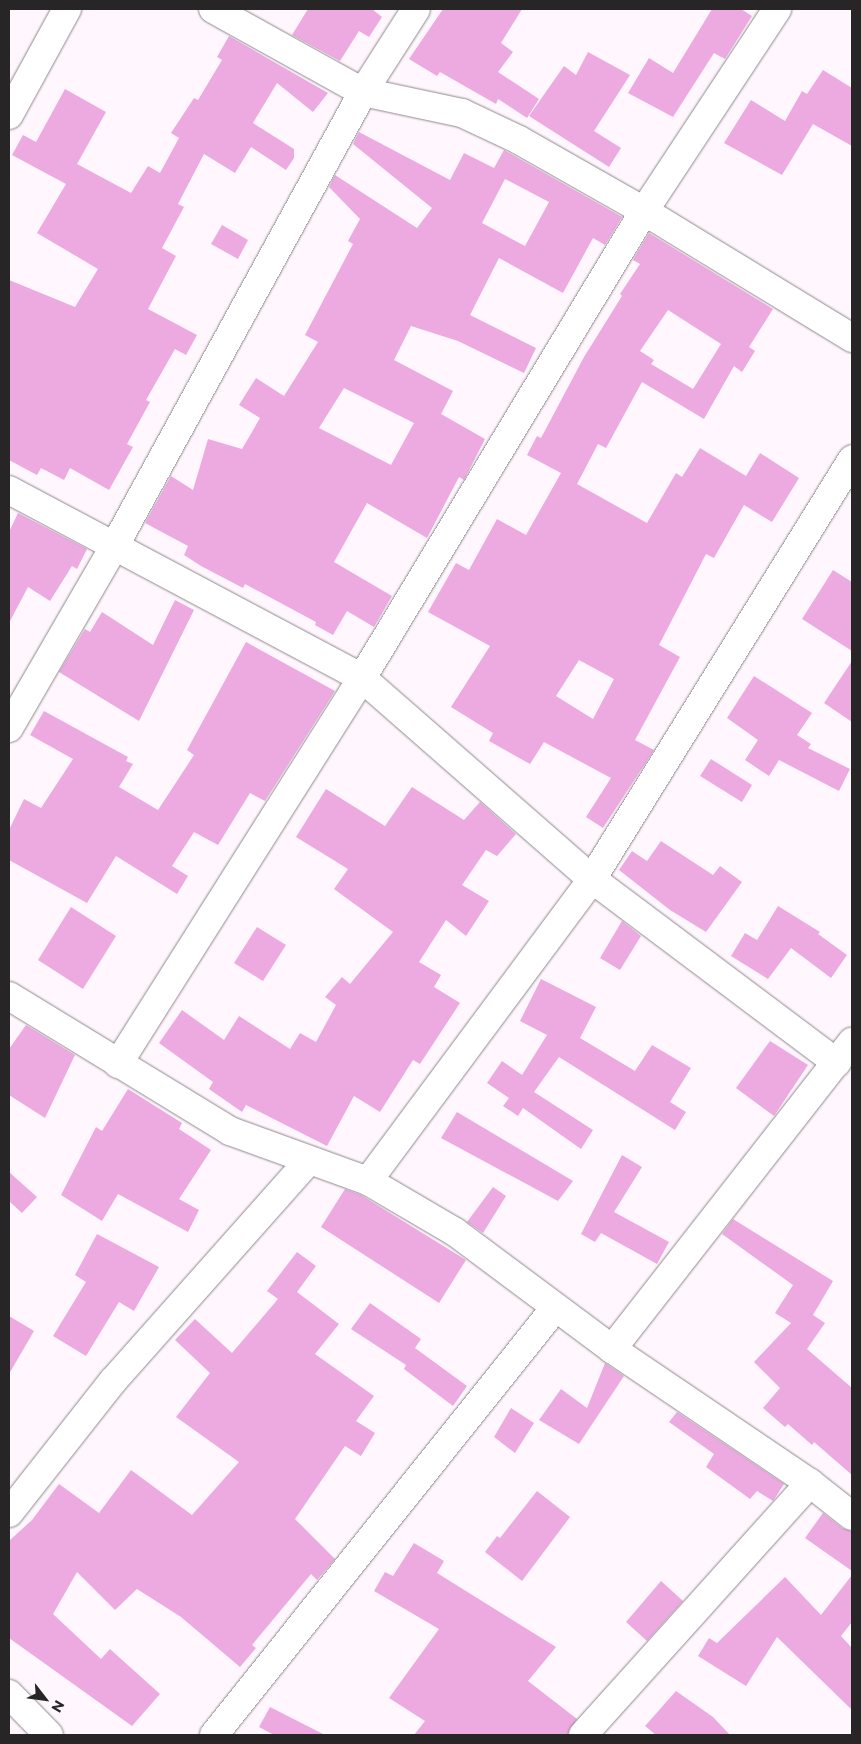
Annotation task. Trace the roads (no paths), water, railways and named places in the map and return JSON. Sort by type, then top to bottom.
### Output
[{"type":"street","points":[[9,115],[67,9]]},
{"type":"street","points":[[213,9],[363,92],[462,113],[519,140],[644,211],[852,338]]},
{"type":"street","points":[[9,728],[114,547],[363,92],[416,9]]},
{"type":"street","points":[[118,1064],[362,678],[644,211],[777,9]]},
{"type":"street","points":[[368,1181],[592,879],[852,459]]},
{"type":"street","points":[[9,490],[362,678],[592,879],[845,1053],[612,1349]]},
{"type":"street","points":[[9,996],[230,1131],[308,1161],[368,1181],[454,1232],[612,1349],[810,1483],[852,1516]]},
{"type":"street","points":[[9,1513],[113,1381],[308,1161]]},
{"type":"street","points":[[214,1735],[555,1308]]},
{"type":"street","points":[[583,1735],[810,1483]]},
{"type":"street","points":[[9,1694],[49,1735]]}]
